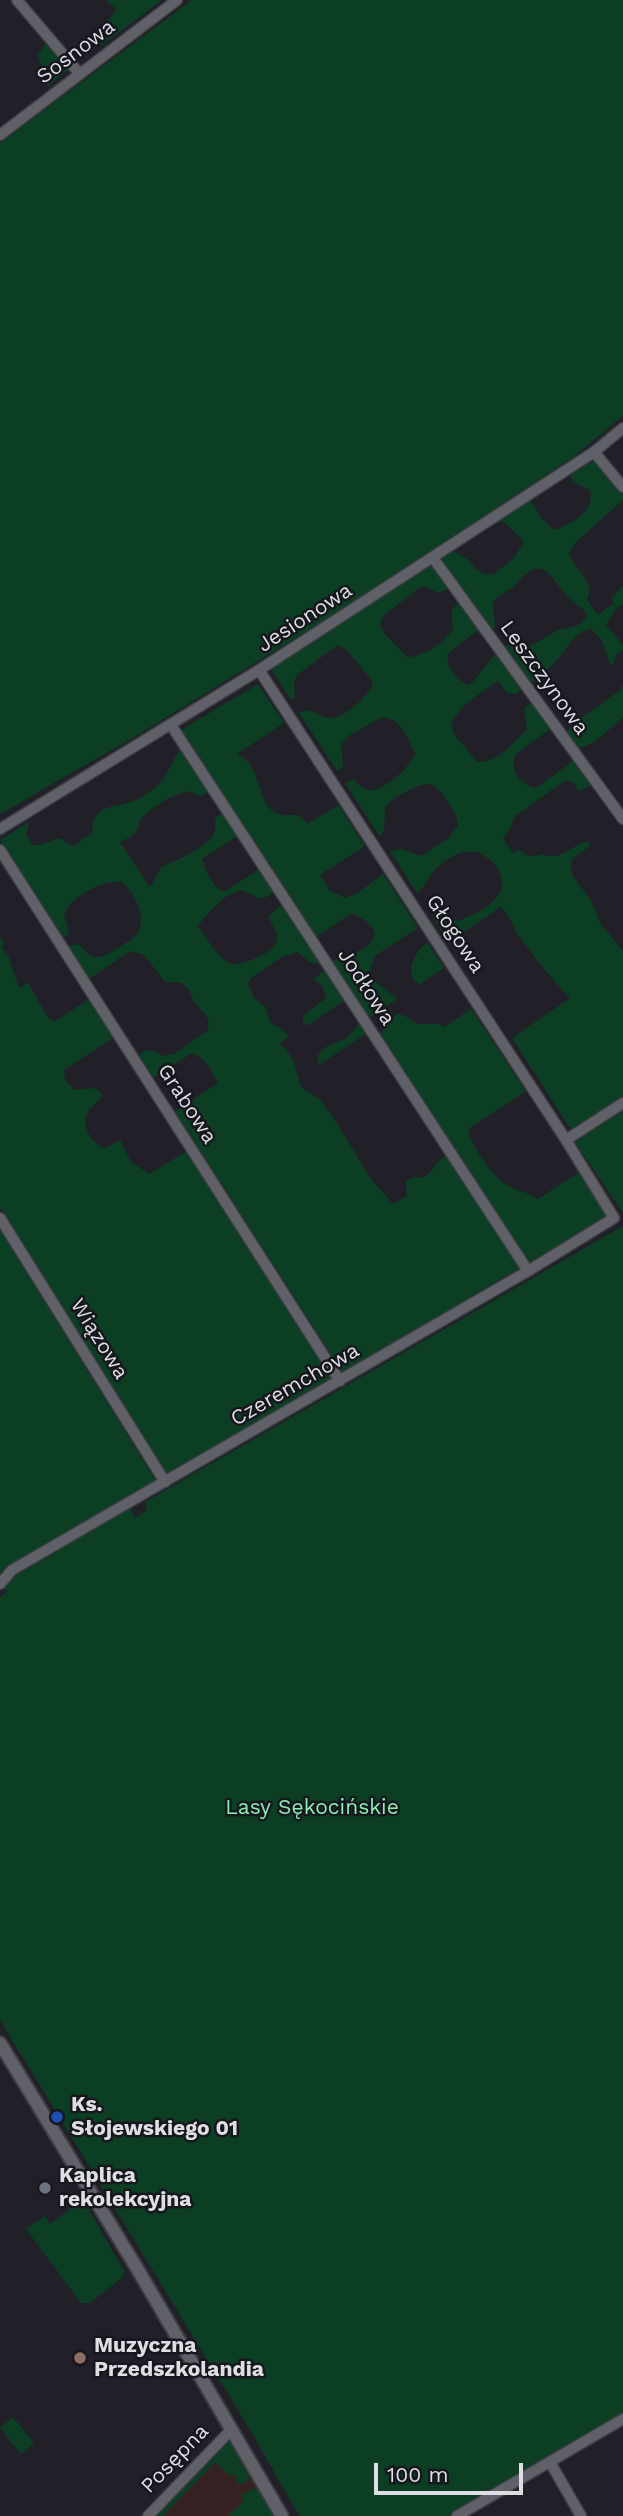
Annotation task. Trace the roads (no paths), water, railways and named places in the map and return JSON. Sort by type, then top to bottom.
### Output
[{"type":"street","points":[[17,0],[79,73]]},
{"type":"street","name":"Sosnowa","points":[[0,135],[177,0]]},
{"type":"street","name":"Jesionowa","points":[[0,829],[259,670],[594,452],[623,428]]},
{"type":"street","points":[[594,452],[623,487]]},
{"type":"street","name":"Leszczynowa","points":[[433,558],[623,820]]},
{"type":"street","name":"Głogowa","points":[[259,670],[566,1140],[614,1216],[612,1220]]},
{"type":"street","name":"Jodłowa","points":[[171,725],[528,1271]]},
{"type":"street","name":"Grabowa","points":[[0,850],[340,1381]]},
{"type":"street","points":[[566,1140],[623,1103]]},
{"type":"street","name":"Wiązowa","points":[[0,1218],[165,1482]]},
{"type":"street","name":"Czeremchowa","points":[[0,1584],[12,1570],[612,1220]]},
{"type":"street","points":[[0,2043],[138,2270],[282,2516]]},
{"type":"street","points":[[457,2516],[623,2419]]},
{"type":"street","name":"Posępna","points":[[148,2516],[231,2430]]},
{"type":"street","points":[[550,2462],[581,2516]]},
{"type":"place","name":"Ks. Słojewskiego 01","points":[[57,2117]]},
{"type":"place","name":"Kaplica rekolekcyjna","points":[[45,2188]]},
{"type":"place","name":"Muzyczna Przedszkolandia","points":[[80,2358]]},
{"type":"park label","name":"Lasy Sękocińskie","points":[[312,1808]]}]
